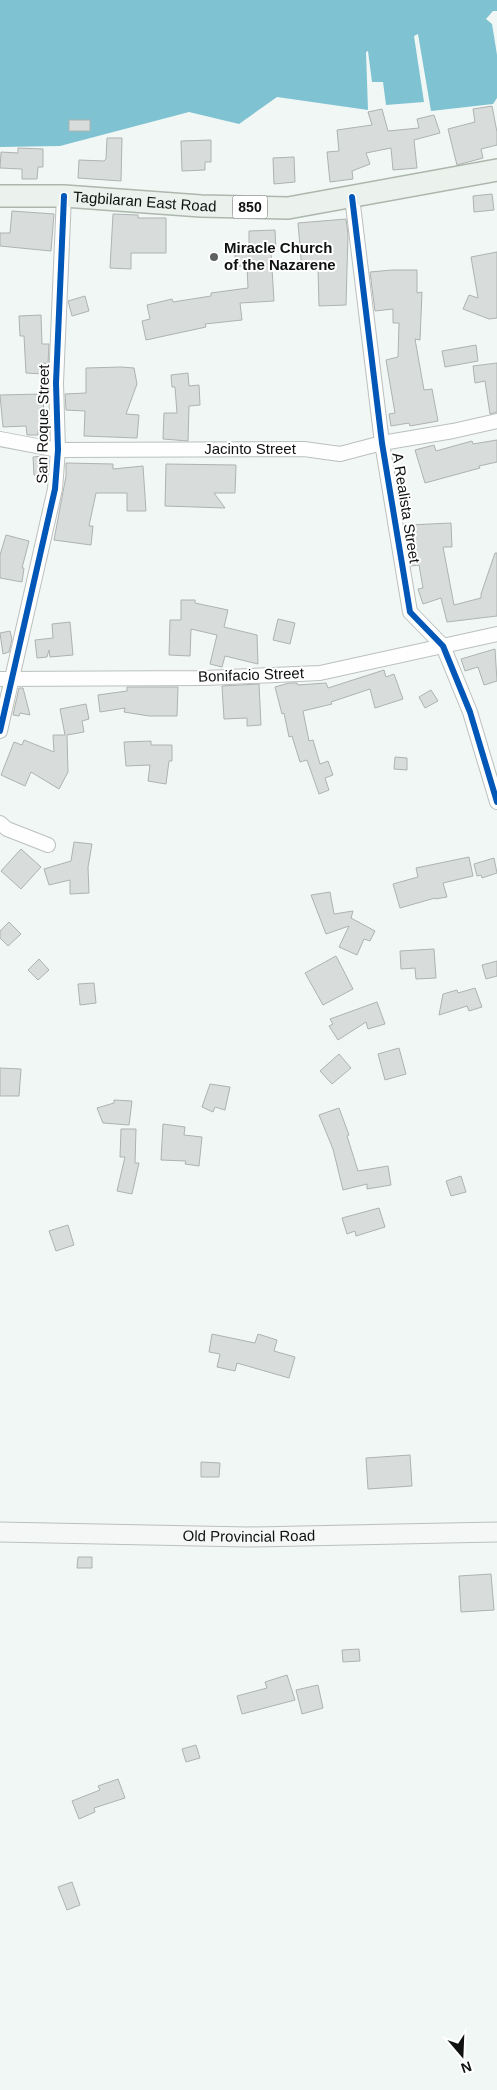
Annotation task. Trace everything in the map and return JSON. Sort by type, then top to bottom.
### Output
[{"type":"main road","name":"Tagbilaran East Road","points":[[0,196],[64,196],[201,206],[288,208],[497,170]]},
{"type":"main road","name":"Old Provincial Road","points":[[0,1532],[248,1537],[497,1532]]},
{"type":"street","name":"San Roque Street","points":[[0,731],[5,701],[6,679],[55,489],[58,450],[56,382],[64,196]]},
{"type":"street","name":"A Realista Street","points":[[352,197],[382,443],[410,612],[443,646],[470,712],[497,802]]},
{"type":"street","name":"Jacinto Street","points":[[0,439],[58,450],[304,449],[340,454],[382,443],[453,431],[497,421]]},
{"type":"street","name":"Bonifacio Street","points":[[6,679],[205,678],[320,673],[497,634]]},
{"type":"street","points":[[0,823],[7,829],[48,845]]},
{"type":"water","points":[[0,0],[497,0],[497,11],[493,11],[486,19],[492,24],[497,55],[497,98],[493,104],[431,111],[418,34],[414,36],[424,102],[386,105],[383,82],[372,82],[368,51],[366,52],[368,110],[277,97],[239,124],[189,112],[60,146],[0,147]]},
{"type":"building","points":[[492,106],[497,132],[497,145],[481,149],[483,158],[457,165],[448,129],[475,122],[473,109]]},
{"type":"building","points":[[382,109],[388,131],[419,128],[417,119],[434,115],[440,133],[414,140],[417,168],[393,170],[391,148],[366,153],[370,164],[352,171],[353,179],[330,182],[327,152],[339,151],[337,130],[372,125],[368,112]]},
{"type":"building","points":[[69,120],[90,120],[90,131],[69,131]]},
{"type":"building","points":[[107,138],[122,138],[121,181],[78,178],[79,160],[104,161],[106,159]]},
{"type":"building","points":[[211,140],[211,162],[205,162],[205,170],[182,171],[181,141]]},
{"type":"building","points":[[18,148],[43,149],[43,167],[38,167],[37,179],[22,179],[22,169],[0,168],[1,152],[18,153]]},
{"type":"building","points":[[294,157],[295,182],[274,184],[273,158]]},
{"type":"building","points":[[492,194],[494,210],[474,212],[473,196]]},
{"type":"building","points":[[12,211],[54,214],[51,251],[0,246],[0,233],[10,233]]},
{"type":"building","points":[[113,214],[138,215],[138,218],[166,218],[166,253],[131,253],[131,269],[110,268]]},
{"type":"building","points":[[346,219],[348,234],[346,305],[319,306],[318,268],[302,270],[298,223]]},
{"type":"building","points":[[275,230],[276,252],[271,252],[274,301],[240,303],[242,320],[205,324],[206,327],[146,340],[142,321],[150,319],[147,305],[172,299],[173,302],[211,296],[211,293],[248,288],[247,266],[235,266],[235,248],[249,248],[249,231]]},
{"type":"building","points":[[497,252],[497,318],[489,319],[463,309],[469,295],[478,298],[471,257]]},
{"type":"building","points":[[417,270],[417,293],[422,292],[420,340],[415,339],[424,390],[432,389],[438,421],[410,426],[409,423],[391,426],[389,414],[395,413],[386,360],[398,357],[399,323],[393,323],[393,309],[375,311],[370,272]]},
{"type":"building","points":[[85,296],[89,311],[72,316],[68,301]]},
{"type":"building","points":[[41,315],[42,344],[49,344],[48,364],[43,363],[43,374],[26,373],[24,336],[20,336],[19,316]]},
{"type":"building","points":[[476,345],[478,361],[445,367],[442,351]]},
{"type":"building","points":[[497,363],[497,412],[490,414],[485,381],[475,383],[473,366]]},
{"type":"building","points":[[86,368],[134,368],[137,384],[126,414],[139,415],[137,438],[84,436],[85,411],[66,410],[65,394],[86,393]]},
{"type":"building","points":[[188,373],[189,386],[199,385],[200,405],[189,406],[188,441],[163,439],[164,413],[177,413],[175,387],[172,387],[171,375]]},
{"type":"building","points":[[42,394],[44,411],[48,411],[49,429],[38,429],[38,435],[27,435],[26,426],[3,427],[0,395]]},
{"type":"building","points":[[497,440],[497,462],[425,483],[415,450],[434,445],[436,451],[472,441],[473,444]]},
{"type":"building","points":[[33,457],[48,457],[47,476],[34,475]]},
{"type":"building","points":[[66,463],[113,464],[113,469],[143,466],[146,511],[127,511],[127,493],[96,493],[89,526],[93,526],[91,545],[54,540],[66,476]]},
{"type":"building","points":[[166,464],[236,465],[235,493],[214,493],[225,508],[165,506]]},
{"type":"building","points":[[451,523],[452,547],[443,547],[454,605],[481,598],[495,553],[497,553],[497,616],[447,622],[441,598],[423,604],[418,589],[423,588],[419,565],[411,566],[409,525]]},
{"type":"building","points":[[6,535],[29,541],[22,568],[24,568],[22,582],[0,578],[0,555]]},
{"type":"building","points":[[181,600],[195,600],[195,603],[228,610],[224,627],[257,635],[258,664],[225,656],[222,667],[210,664],[217,635],[191,629],[190,656],[169,655],[170,620],[181,620]]},
{"type":"building","points":[[278,619],[295,623],[290,644],[273,640]]},
{"type":"building","points":[[70,622],[73,655],[50,657],[49,650],[47,657],[37,658],[35,640],[53,638],[52,624]]},
{"type":"building","points":[[10,631],[12,639],[9,652],[3,654],[0,633]]},
{"type":"building","points":[[495,649],[497,681],[484,685],[478,667],[465,671],[461,659]]},
{"type":"building","points":[[384,670],[386,677],[394,674],[403,699],[375,708],[370,689],[331,702],[332,704],[303,711],[309,741],[313,740],[320,764],[328,761],[333,775],[325,778],[329,790],[319,794],[307,760],[300,762],[292,736],[289,737],[284,713],[282,714],[275,687],[289,683],[297,683],[298,685],[326,683],[328,688]]},
{"type":"building","points":[[259,684],[261,725],[247,726],[247,718],[224,719],[222,686]]},
{"type":"building","points":[[127,687],[178,687],[177,716],[149,716],[124,712],[125,708],[100,712],[98,695],[127,691]]},
{"type":"building","points":[[19,688],[23,688],[30,715],[20,713],[19,716],[13,715]]},
{"type":"building","points":[[431,690],[438,701],[425,708],[419,697]]},
{"type":"building","points":[[86,704],[89,719],[82,721],[84,732],[67,735],[68,772],[59,789],[31,772],[25,786],[1,775],[14,742],[22,745],[24,740],[54,752],[53,735],[65,735],[60,709]]},
{"type":"building","points":[[151,741],[151,745],[172,745],[172,761],[169,761],[166,784],[148,781],[150,765],[126,766],[124,742]]},
{"type":"building","points":[[395,757],[407,758],[407,770],[394,769]]},
{"type":"building","points":[[74,842],[92,844],[88,867],[89,893],[70,894],[70,880],[49,885],[44,869],[71,861]]},
{"type":"building","points":[[21,849],[41,867],[21,889],[1,871]]},
{"type":"building","points":[[469,857],[473,876],[443,883],[447,897],[435,898],[400,908],[393,884],[418,877],[416,868]]},
{"type":"building","points":[[494,858],[497,873],[482,878],[481,875],[477,876],[474,864]]},
{"type":"building","points":[[330,892],[334,914],[353,911],[351,918],[375,931],[370,941],[364,939],[357,955],[339,947],[349,926],[326,934],[311,895]]},
{"type":"building","points":[[9,922],[21,934],[8,946],[0,938],[0,931]]},
{"type":"building","points":[[434,949],[436,978],[416,979],[415,968],[401,969],[400,951]]},
{"type":"building","points":[[336,956],[353,989],[323,1005],[305,973]]},
{"type":"building","points":[[39,959],[49,970],[38,980],[28,970]]},
{"type":"building","points":[[497,961],[497,976],[486,979],[482,965]]},
{"type":"building","points":[[94,983],[96,1003],[80,1005],[78,984]]},
{"type":"building","points":[[475,988],[482,1007],[469,1011],[467,1006],[439,1015],[443,994],[457,990],[458,993]]},
{"type":"building","points":[[377,1002],[385,1024],[368,1029],[366,1022],[338,1040],[329,1026],[333,1024],[330,1019]]},
{"type":"building","points":[[399,1048],[406,1074],[385,1080],[378,1054]]},
{"type":"building","points":[[339,1054],[351,1068],[332,1084],[320,1071]]},
{"type":"building","points":[[0,1068],[21,1069],[19,1096],[0,1096]]},
{"type":"building","points":[[210,1084],[230,1087],[225,1110],[215,1107],[213,1112],[202,1107]]},
{"type":"building","points":[[114,1100],[132,1101],[129,1125],[103,1123],[97,1108],[114,1103]]},
{"type":"building","points":[[339,1108],[349,1135],[347,1136],[358,1171],[388,1166],[391,1185],[367,1189],[367,1184],[343,1190],[333,1149],[319,1115]]},
{"type":"building","points":[[163,1124],[185,1127],[184,1135],[202,1137],[199,1166],[185,1164],[186,1161],[161,1160]]},
{"type":"building","points":[[121,1129],[136,1129],[135,1163],[139,1163],[132,1194],[117,1191],[125,1157],[120,1157]]},
{"type":"building","points":[[461,1176],[466,1192],[451,1196],[446,1181]]},
{"type":"building","points":[[379,1208],[385,1227],[356,1236],[355,1231],[347,1234],[342,1218]]},
{"type":"building","points":[[68,1225],[74,1245],[56,1251],[49,1231]]},
{"type":"building","points":[[212,1334],[255,1343],[258,1334],[277,1340],[274,1351],[295,1357],[289,1378],[237,1363],[235,1371],[217,1367],[220,1354],[209,1352]]},
{"type":"building","points":[[410,1455],[412,1486],[368,1489],[366,1458]]},
{"type":"building","points":[[201,1462],[220,1463],[219,1477],[201,1477]]},
{"type":"building","points":[[78,1557],[92,1557],[92,1568],[77,1568]]},
{"type":"building","points":[[491,1574],[494,1610],[461,1612],[459,1576]]},
{"type":"building","points":[[359,1649],[360,1661],[343,1662],[342,1650]]},
{"type":"building","points":[[287,1675],[295,1700],[242,1714],[237,1696],[267,1688],[265,1682]]},
{"type":"building","points":[[318,1685],[323,1708],[302,1714],[296,1690]]},
{"type":"building","points":[[196,1745],[200,1758],[186,1762],[182,1749]]},
{"type":"building","points":[[118,1779],[125,1798],[94,1808],[95,1812],[79,1819],[72,1801],[100,1790],[98,1786]]},
{"type":"building","points":[[72,1882],[80,1905],[67,1910],[58,1887]]},
{"type":"cycle path","points":[[0,731],[55,489],[58,450],[56,383],[64,196]]},
{"type":"cycle path","points":[[352,197],[382,443],[410,612],[443,646],[470,712],[497,802]]},
{"type":"place","name":"Miracle Church of the Nazarene","points":[[214,257]]}]
